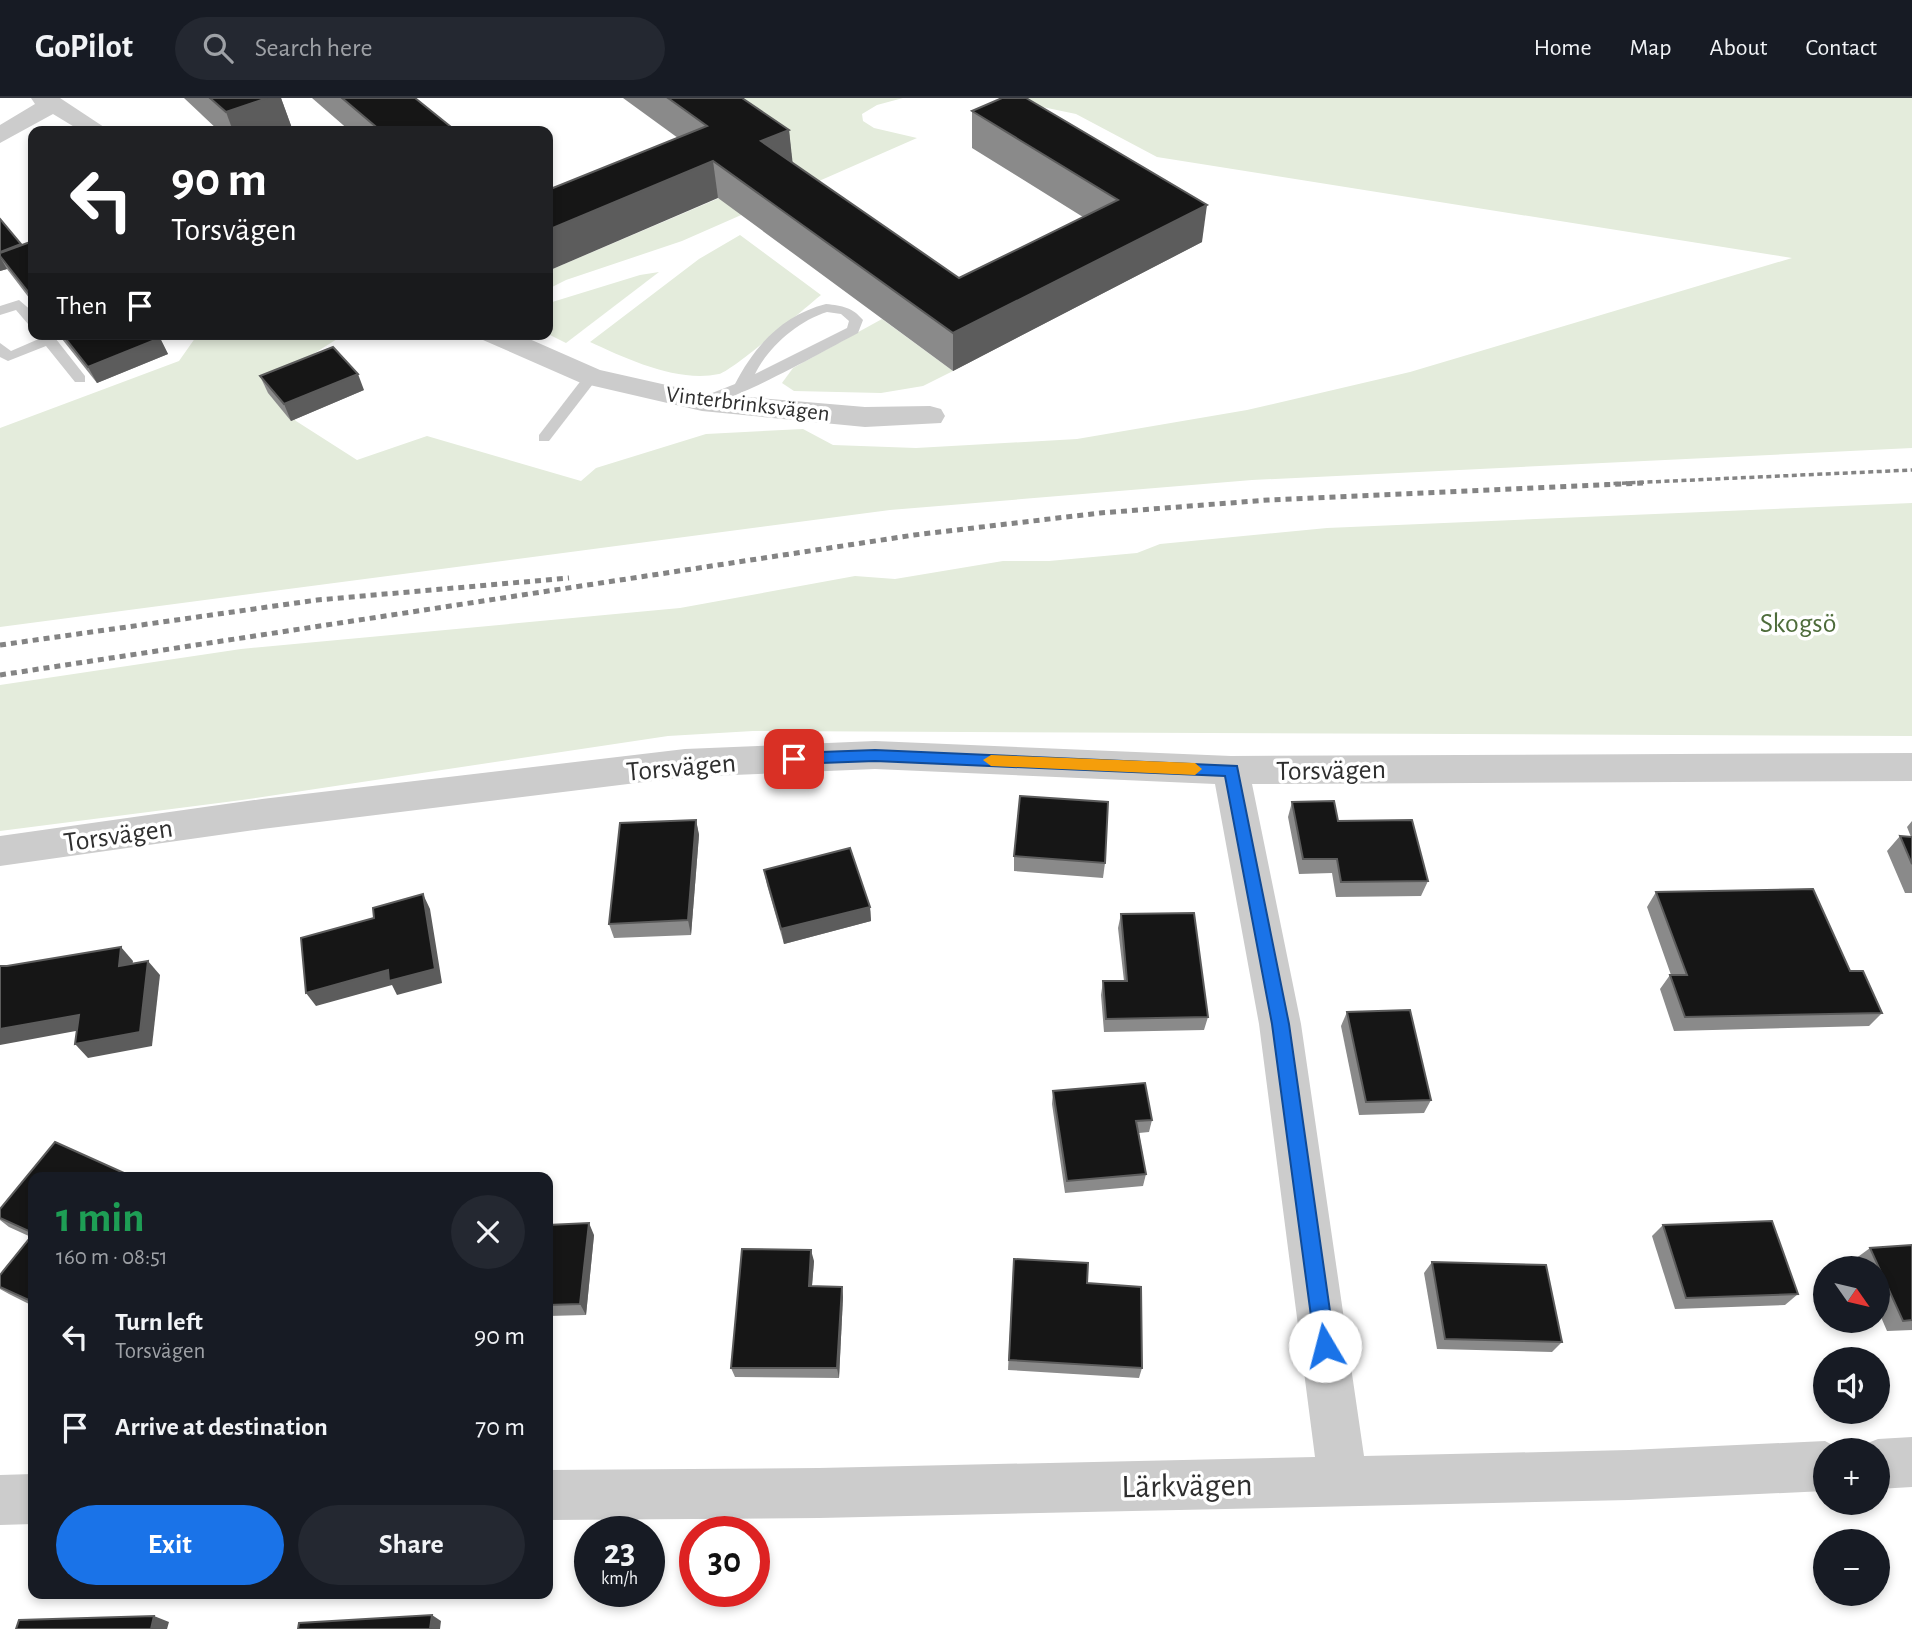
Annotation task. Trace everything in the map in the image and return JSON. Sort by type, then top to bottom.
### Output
[{"type":"street","points":[[0,136],[48,101],[90,126]]},
{"type":"street","name":"Vinterbrinksvägen","points":[[507,340],[591,377],[702,402],[865,417],[930,416]]},
{"type":"street","name":"Torsvägen","points":[[0,851],[262,814],[685,763],[875,755],[1231,770],[1607,766],[1912,767]]},
{"type":"street","points":[[1231,770],[1280,1024],[1343,1480]]},
{"type":"street","points":[[1890,1463],[1912,1462]]},
{"type":"street","name":"Lärkvägen","points":[[553,1495],[819,1493],[1629,1475],[1813,1467]]},
{"type":"street","points":[[0,1500],[28,1499]]},
{"type":"lane","points":[[0,311],[19,304],[28,315]]},
{"type":"lane","points":[[702,402],[741,387],[853,330],[856,320],[845,310],[826,308],[803,315],[757,355],[741,387]]},
{"type":"lane","points":[[3,354],[39,340]]},
{"type":"lane","points":[[49,340],[80,379]]},
{"type":"lane","points":[[544,438],[591,377]]},
{"type":"green space","points":[[694,98],[903,98],[877,105],[862,114],[863,121],[874,128],[917,138],[682,241],[553,286],[553,269],[792,167]]},
{"type":"green space","points":[[999,98],[1912,98],[1912,448],[1252,480],[890,510],[0,627],[0,428],[179,361],[194,340],[335,340],[264,385],[296,421],[357,460],[427,436],[581,481],[596,468],[706,434],[803,429],[833,445],[916,448],[1077,439],[1247,410],[1410,372],[1792,258],[1157,157],[1076,114]]},
{"type":"green space","points":[[740,235],[821,295],[738,363],[719,374],[687,375],[653,368],[590,342],[699,259]]},
{"type":"green space","points":[[659,272],[566,343],[553,336],[553,302],[640,275]]},
{"type":"green space","points":[[882,319],[953,371],[923,386],[881,393],[794,391],[782,383],[793,368]]},
{"type":"green space","name":"Skogsö","points":[[1912,503],[1912,736],[753,731],[668,736],[242,800],[0,831],[0,685],[241,649],[680,608],[855,576],[895,579],[1003,561],[1049,561],[1137,553],[1160,544],[1327,528]]},
{"type":"building","points":[[210,98],[267,98],[226,112]]},
{"type":"building","points":[[342,98],[415,98],[450,126],[375,126]]},
{"type":"building","points":[[668,98],[742,98],[789,130],[761,141],[959,278],[1118,200],[972,111],[1002,98],[1026,98],[1207,205],[953,333],[713,161],[553,228],[553,188],[707,126]]},
{"type":"building","points":[[0,219],[21,244],[0,252]]},
{"type":"building","points":[[28,243],[28,292],[0,256],[0,253]]},
{"type":"building","points":[[67,340],[155,340],[88,367]]},
{"type":"building","points":[[333,347],[358,374],[284,404],[260,376]]},
{"type":"building","points":[[1020,796],[1108,802],[1105,863],[1014,856]]},
{"type":"building","points":[[1334,801],[1338,821],[1412,820],[1428,881],[1341,882],[1337,859],[1303,859],[1292,802]]},
{"type":"building","points":[[696,820],[688,920],[609,924],[620,823]]},
{"type":"building","points":[[1900,836],[1912,837],[1912,864]]},
{"type":"building","points":[[850,848],[870,907],[781,929],[764,870]]},
{"type":"building","points":[[1813,889],[1850,971],[1863,971],[1882,1013],[1685,1017],[1670,975],[1687,975],[1656,892]]},
{"type":"building","points":[[423,894],[435,969],[389,981],[388,970],[306,993],[301,938],[374,918],[373,908]]},
{"type":"building","points":[[1194,913],[1208,1017],[1106,1019],[1103,981],[1127,981],[1121,914]]},
{"type":"building","points":[[121,947],[119,966],[148,961],[140,1032],[75,1044],[79,1015],[0,1029],[0,966]]},
{"type":"building","points":[[1410,1010],[1431,1100],[1366,1102],[1347,1012]]},
{"type":"building","points":[[1145,1083],[1152,1120],[1136,1121],[1146,1174],[1067,1181],[1053,1091]]},
{"type":"building","points":[[55,1142],[122,1172],[30,1172]]},
{"type":"building","points":[[28,1175],[28,1231],[0,1218],[0,1209]]},
{"type":"building","points":[[1772,1221],[1798,1294],[1686,1298],[1663,1225]]},
{"type":"building","points":[[589,1223],[580,1304],[553,1305],[553,1225]]},
{"type":"building","points":[[28,1240],[28,1300],[0,1287],[0,1275]]},
{"type":"building","points":[[1912,1245],[1912,1320],[1903,1321],[1890,1292],[1890,1256],[1874,1256],[1870,1248]]},
{"type":"building","points":[[742,1249],[811,1250],[809,1286],[842,1287],[837,1368],[731,1368]]},
{"type":"building","points":[[1014,1259],[1088,1263],[1087,1283],[1141,1287],[1142,1368],[1009,1360]]},
{"type":"building","points":[[1432,1262],[1546,1265],[1562,1342],[1445,1339]]},
{"type":"building","points":[[432,1615],[430,1629],[298,1629],[299,1623]]},
{"type":"building","points":[[154,1616],[151,1629],[16,1629],[19,1620]]},
{"type":"railway","points":[[1605,484],[1912,470]]},
{"type":"railway","points":[[0,675],[914,535],[1100,513],[1268,500],[1643,483]]},
{"type":"railway","points":[[0,645],[317,600],[569,578]]},
{"type":"slow traffic","points":[[991,760],[1195,769]]},
{"type":"route","points":[[794,759],[875,755],[1231,770],[1280,1024],[1325,1346]]}]
